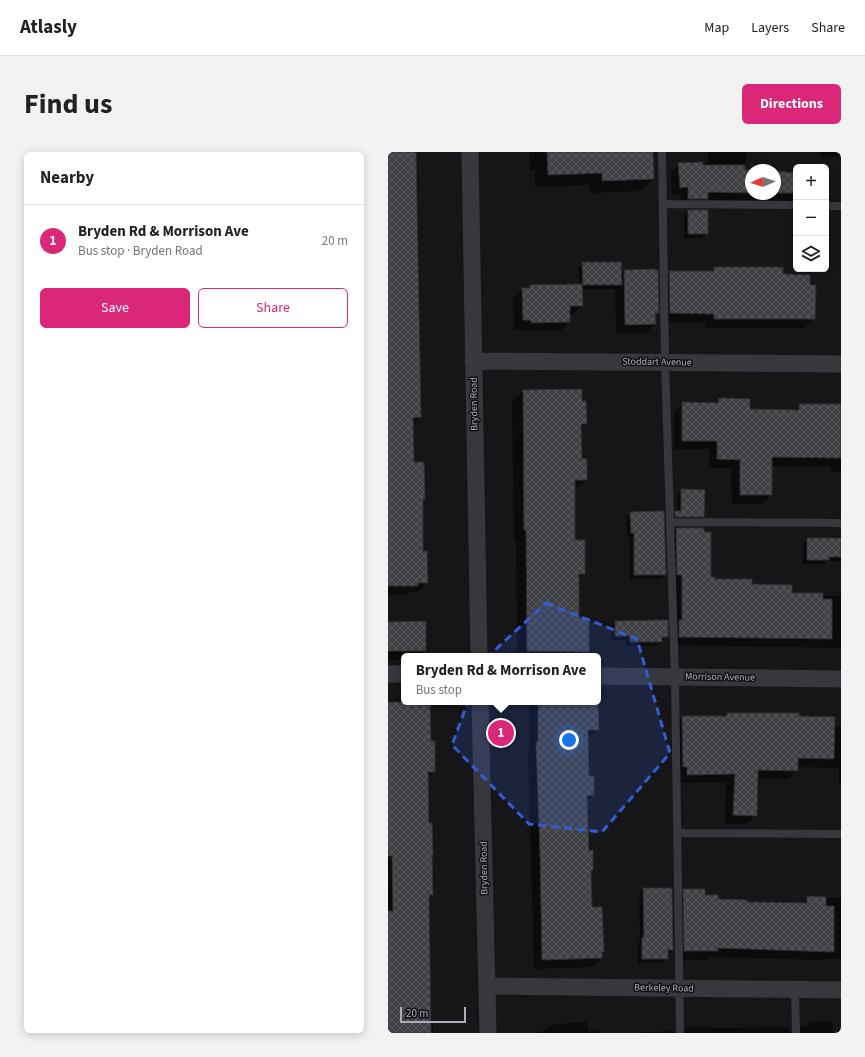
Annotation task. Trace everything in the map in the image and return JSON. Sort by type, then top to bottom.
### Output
[{"type":"street","name":"Bryden Road","points":[[470,152],[479,653]]},
{"type":"street","name":"Stoddart Avenue","points":[[473,361],[841,364]]},
{"type":"street","points":[[388,674],[401,674]]},
{"type":"street","name":"Morrison Avenue","points":[[601,676],[841,679]]},
{"type":"street","name":"Bryden Road","points":[[480,705],[488,1033]]},
{"type":"street","name":"Berkeley Road","points":[[487,986],[841,990]]},
{"type":"lane","points":[[662,152],[665,362],[675,677],[680,1033]]},
{"type":"lane","points":[[663,204],[793,205]]},
{"type":"lane","points":[[829,206],[841,206]]},
{"type":"lane","points":[[670,522],[841,523]]},
{"type":"lane","points":[[677,833],[841,834]]},
{"type":"lane","points":[[795,989],[796,1033]]},
{"type":"highlighted area","points":[[546,603],[637,639],[670,753],[602,832],[529,824],[452,745],[483,661]]},
{"type":"building","points":[[388,152],[416,152],[421,417],[413,418],[414,462],[424,462],[425,499],[423,499],[423,551],[427,551],[428,583],[418,583],[418,586],[388,586]]},
{"type":"building","points":[[547,152],[653,152],[654,179],[602,181],[602,173],[548,175]]},
{"type":"building","points":[[703,162],[703,165],[745,165],[745,193],[708,192],[708,199],[688,199],[688,187],[680,188],[678,163]]},
{"type":"building","points":[[781,172],[793,173],[793,193],[781,193]]},
{"type":"building","points":[[688,210],[708,210],[708,234],[688,234]]},
{"type":"building","points":[[582,262],[621,262],[622,285],[583,285]]},
{"type":"building","points":[[714,267],[783,267],[783,274],[810,275],[810,285],[816,285],[815,319],[714,319],[714,314],[670,313],[669,271],[714,271]]},
{"type":"building","points":[[624,270],[658,270],[659,313],[655,313],[656,324],[625,325]]},
{"type":"building","points":[[582,284],[583,306],[570,306],[570,322],[531,323],[531,320],[523,320],[522,288],[530,288],[530,285]]},
{"type":"building","points":[[582,389],[582,401],[586,401],[587,424],[581,424],[582,459],[587,459],[587,480],[575,480],[575,540],[585,540],[585,574],[579,574],[579,618],[589,618],[589,652],[527,651],[523,390]]},
{"type":"building","points":[[719,398],[750,399],[750,409],[799,410],[799,404],[841,404],[841,458],[772,457],[772,495],[740,495],[740,460],[717,459],[717,441],[682,441],[682,402],[718,403]]},
{"type":"building","points":[[681,489],[705,490],[704,517],[675,517],[675,511],[681,511]]},
{"type":"building","points":[[664,511],[666,575],[634,575],[634,533],[631,533],[630,512]]},
{"type":"building","points":[[676,528],[704,528],[704,532],[711,532],[711,577],[715,577],[715,579],[752,579],[752,584],[792,585],[792,593],[823,593],[823,599],[832,599],[832,639],[679,637],[679,620],[682,620],[682,575],[677,575]]},
{"type":"building","points":[[807,538],[841,538],[841,557],[829,557],[829,560],[807,560]]},
{"type":"building","points":[[668,620],[668,637],[662,637],[662,642],[630,642],[630,636],[615,636],[615,621]]},
{"type":"building","points":[[426,621],[426,651],[388,651],[388,622]]},
{"type":"building","points":[[388,702],[401,702],[401,705],[430,705],[431,741],[435,741],[435,772],[428,772],[429,823],[432,823],[433,855],[433,895],[429,895],[431,1033],[388,1033],[388,911],[393,911],[392,856],[388,856]]},
{"type":"building","points":[[538,705],[598,705],[599,730],[588,730],[589,776],[594,776],[594,795],[587,796],[589,851],[593,850],[593,870],[591,871],[592,907],[602,907],[604,952],[602,952],[602,958],[542,960],[536,742],[538,742]]},
{"type":"building","points":[[727,713],[799,713],[799,716],[835,717],[834,759],[798,758],[798,771],[758,770],[757,816],[733,815],[735,774],[687,775],[687,767],[683,767],[682,716],[727,716]]},
{"type":"building","points":[[643,888],[672,888],[673,950],[668,950],[668,959],[642,959],[642,937],[644,937]]},
{"type":"building","points":[[683,889],[705,889],[705,895],[718,895],[718,899],[747,900],[747,902],[807,903],[807,896],[826,897],[826,906],[834,906],[834,952],[718,948],[718,951],[684,951]]},
{"type":"place","name":"Bryden Rd & Morrison Ave","points":[[501,733]]}]
